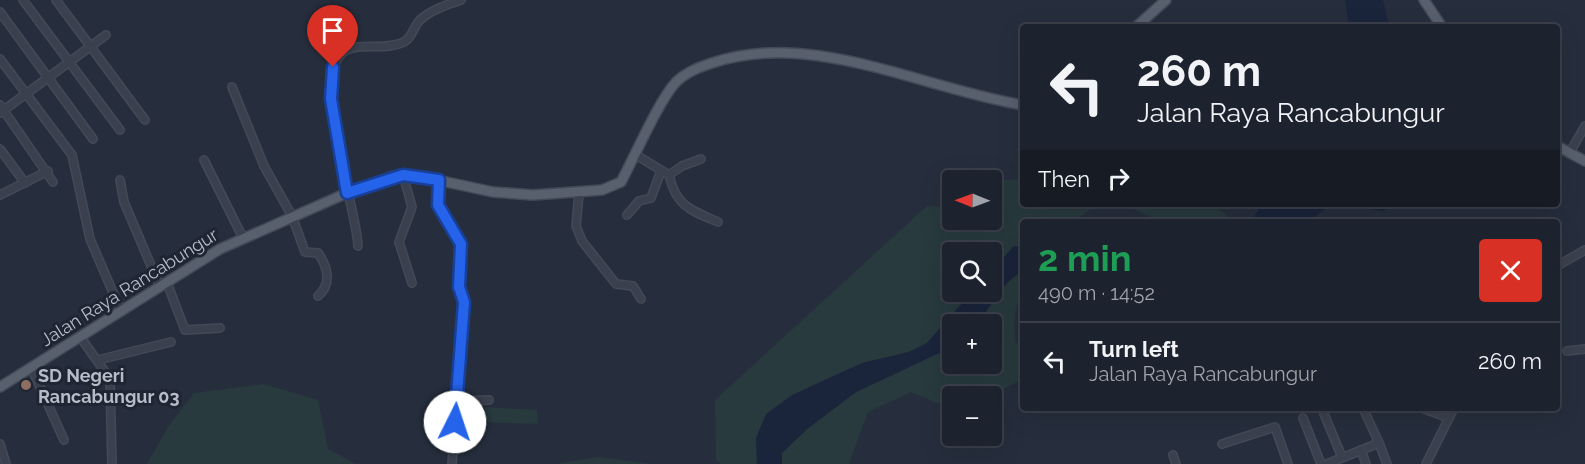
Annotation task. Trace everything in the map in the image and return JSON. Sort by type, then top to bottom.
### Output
[{"type":"main road","points":[[1139,24],[1166,0]]},
{"type":"main road","points":[[1424,0],[1440,24]]},
{"type":"main road","name":"Jalan Raya Rancabungur","points":[[0,387],[81,338],[193,264],[243,238],[347,193],[403,175],[513,194],[579,193],[602,190],[621,182],[676,82],[702,66],[744,54],[777,52],[818,56],[886,70],[1020,104]]},
{"type":"main road","points":[[1560,148],[1585,161]]},
{"type":"street","points":[[23,0],[120,130]]},
{"type":"street","points":[[56,0],[145,120]]},
{"type":"street","points":[[358,246],[358,232],[347,193],[330,86],[330,76],[337,58],[351,49],[385,48],[402,42],[410,38],[418,22],[433,10],[461,0]]},
{"type":"street","points":[[0,12],[93,139]]},
{"type":"street","points":[[53,182],[48,171],[1,109],[26,94],[106,35]]},
{"type":"street","points":[[0,58],[72,155],[90,239],[121,310]]},
{"type":"street","points":[[232,87],[264,166],[292,216],[305,252],[318,253],[323,261],[328,281],[326,289],[318,296]]},
{"type":"street","points":[[1569,154],[1585,126]]},
{"type":"street","points":[[0,149],[26,183]]},
{"type":"street","points":[[636,155],[669,175]]},
{"type":"street","points":[[669,175],[682,166],[701,159]]},
{"type":"street","points":[[204,160],[243,238]]},
{"type":"street","points":[[0,194],[48,171]]},
{"type":"street","points":[[627,215],[639,201],[651,198],[660,171]]},
{"type":"street","points":[[403,175],[412,207],[399,242],[412,283]]},
{"type":"street","points":[[669,175],[673,192],[679,201],[718,222]]},
{"type":"street","points":[[120,180],[124,202],[185,330],[220,328]]},
{"type":"street","points":[[439,180],[438,205],[461,244],[459,287],[464,302],[452,464]]},
{"type":"street","points":[[579,193],[576,226],[582,241],[616,284],[633,286],[641,298]]},
{"type":"street","points":[[1560,264],[1585,250]]},
{"type":"street","points":[[81,338],[110,378],[112,464]]},
{"type":"street","points":[[98,360],[171,342]]},
{"type":"street","points":[[1568,351],[1585,349]]},
{"type":"street","points":[[31,367],[64,440]]},
{"type":"street","points":[[456,401],[489,400]]},
{"type":"street","points":[[1364,411],[1387,464]]},
{"type":"street","points":[[1430,411],[1449,418]]},
{"type":"street","points":[[1426,464],[1452,411]]},
{"type":"street","points":[[1324,414],[1342,458]]},
{"type":"street","points":[[1303,418],[1321,464]]},
{"type":"street","points":[[1222,444],[1275,428],[1288,464]]},
{"type":"street","points":[[1327,464],[1379,443]]},
{"type":"street","points":[[0,444],[6,464]]},
{"type":"street","points":[[1361,450],[1366,464]]},
{"type":"street","points":[[1173,455],[1176,464]]},
{"type":"shaded area","points":[[1020,179],[1020,207],[1129,207],[1092,208],[1077,219],[1020,219],[1020,246],[1013,247],[1002,260],[1002,242],[942,242],[942,302],[963,302],[953,314],[942,314],[942,326],[927,343],[909,352],[862,363],[756,438],[757,464],[721,464],[716,459],[715,400],[927,206],[942,207],[942,230],[1002,230],[1002,180]]},
{"type":"shaded area","points":[[1129,207],[1213,207],[1226,214],[1227,219],[1155,219]]},
{"type":"shaded area","points":[[1018,273],[1020,298],[1016,308],[1015,342],[1020,344],[1020,381],[1002,390],[1002,386],[942,386],[942,405],[911,392],[868,412],[849,464],[782,464],[782,453],[807,429],[856,392],[942,352],[942,374],[1002,374],[1002,314],[985,314],[993,302],[1002,302],[1002,289]]},
{"type":"shaded area","points":[[263,384],[318,400],[328,449],[356,464],[147,464],[168,427],[194,393]]},
{"type":"shaded area","points":[[460,406],[537,410],[538,424],[459,421]]},
{"type":"shaded area","points":[[598,457],[652,464],[556,464]]},
{"type":"water","points":[[1345,0],[1383,0],[1388,24],[1349,24]]},
{"type":"water","points":[[1260,207],[1341,207],[1327,208],[1311,219],[1253,219]]},
{"type":"water","points":[[1360,207],[1392,207],[1382,211]]},
{"type":"water","points":[[1020,246],[1020,274],[1002,289],[1002,260],[1013,247]]},
{"type":"water","points":[[963,302],[992,302],[984,314],[953,314]]},
{"type":"water","points":[[942,326],[942,352],[856,392],[807,429],[782,453],[782,464],[757,464],[756,438],[766,414],[792,395],[862,363],[909,352],[927,343]]},
{"type":"place","name":"SD Negeri Rancabungur 03","points":[[26,385]]},
{"type":"route","points":[[333,67],[330,76],[331,99],[347,193],[394,176],[414,175],[439,180],[438,205],[455,230],[461,244],[459,287],[464,302],[455,422]]}]
